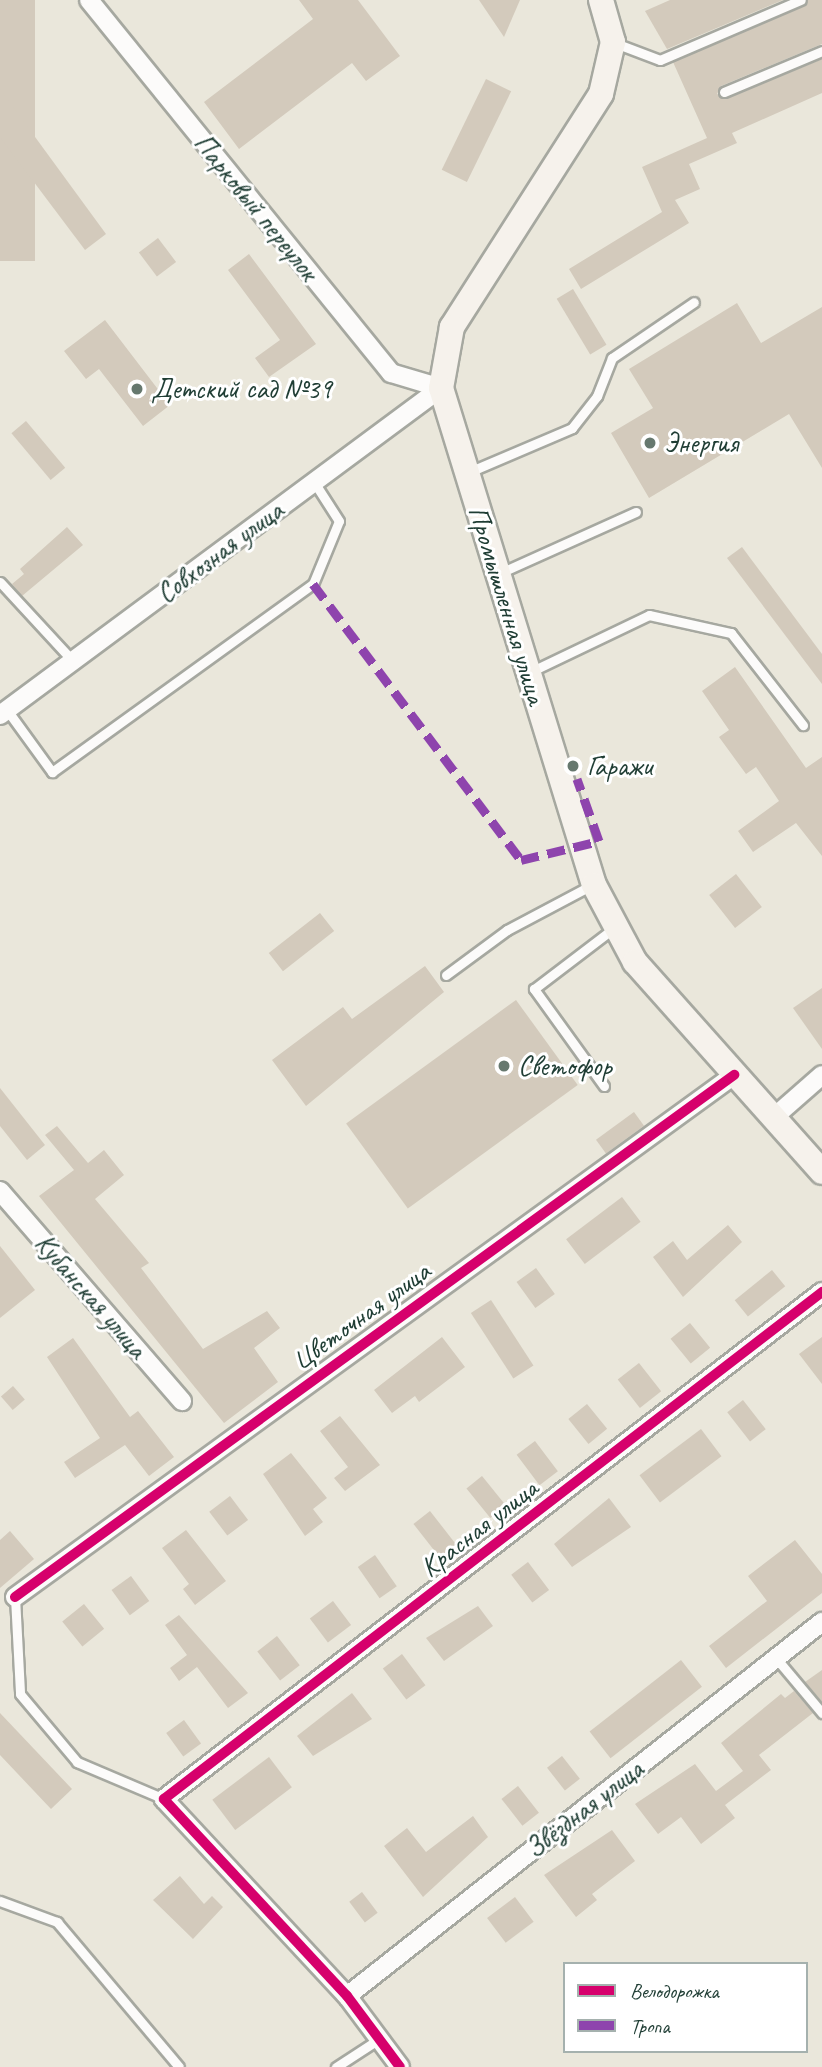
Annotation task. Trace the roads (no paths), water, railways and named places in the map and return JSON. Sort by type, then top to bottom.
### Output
[{"type":"main road","name":"Промышленная улица","points":[[608,2],[613,42],[601,94],[452,327],[441,388],[594,885],[635,962],[822,1172]]},
{"type":"street","name":"Парковый переулок","points":[[89,0],[391,373],[441,388]]},
{"type":"street","name":"Совхозная улица","points":[[4,713],[441,388]]},
{"type":"street","name":"Цветочная улица","points":[[15,1597],[734,1075]]},
{"type":"street","points":[[773,1118],[822,1075]]},
{"type":"street","name":"Кубанская улица","points":[[0,1191],[182,1401]]},
{"type":"street","name":"Красная улица","points":[[164,1799],[822,1292]]},
{"type":"street","name":"Звёздная улица","points":[[347,1996],[822,1622]]},
{"type":"street","points":[[164,1799],[347,1996],[400,2067]]},
{"type":"lane","points":[[613,42],[660,60],[801,0]]},
{"type":"lane","points":[[724,92],[822,51]]},
{"type":"lane","points":[[467,473],[572,428],[597,396],[612,358],[694,302]]},
{"type":"lane","points":[[4,713],[52,772],[313,584],[338,521],[314,482]]},
{"type":"lane","points":[[498,574],[636,512]]},
{"type":"lane","points":[[0,582],[73,661]]},
{"type":"lane","points":[[529,673],[649,615],[731,633],[803,725]]},
{"type":"lane","points":[[446,975],[507,930],[594,885]]},
{"type":"lane","points":[[604,1086],[534,989],[615,927]]},
{"type":"lane","points":[[15,1597],[20,1694],[78,1762],[164,1799]]},
{"type":"lane","points":[[776,1658],[822,1713]]},
{"type":"lane","points":[[0,1901],[57,1922],[179,2067]]},
{"type":"lane","points":[[336,2067],[379,2039]]},
{"type":"place","name":"Детский сад №39","points":[[137,389]]},
{"type":"place","name":"Энергия","points":[[650,443]]},
{"type":"place","name":"Гаражи","points":[[573,766]]},
{"type":"place","name":"Светофор","points":[[504,1066]]}]
